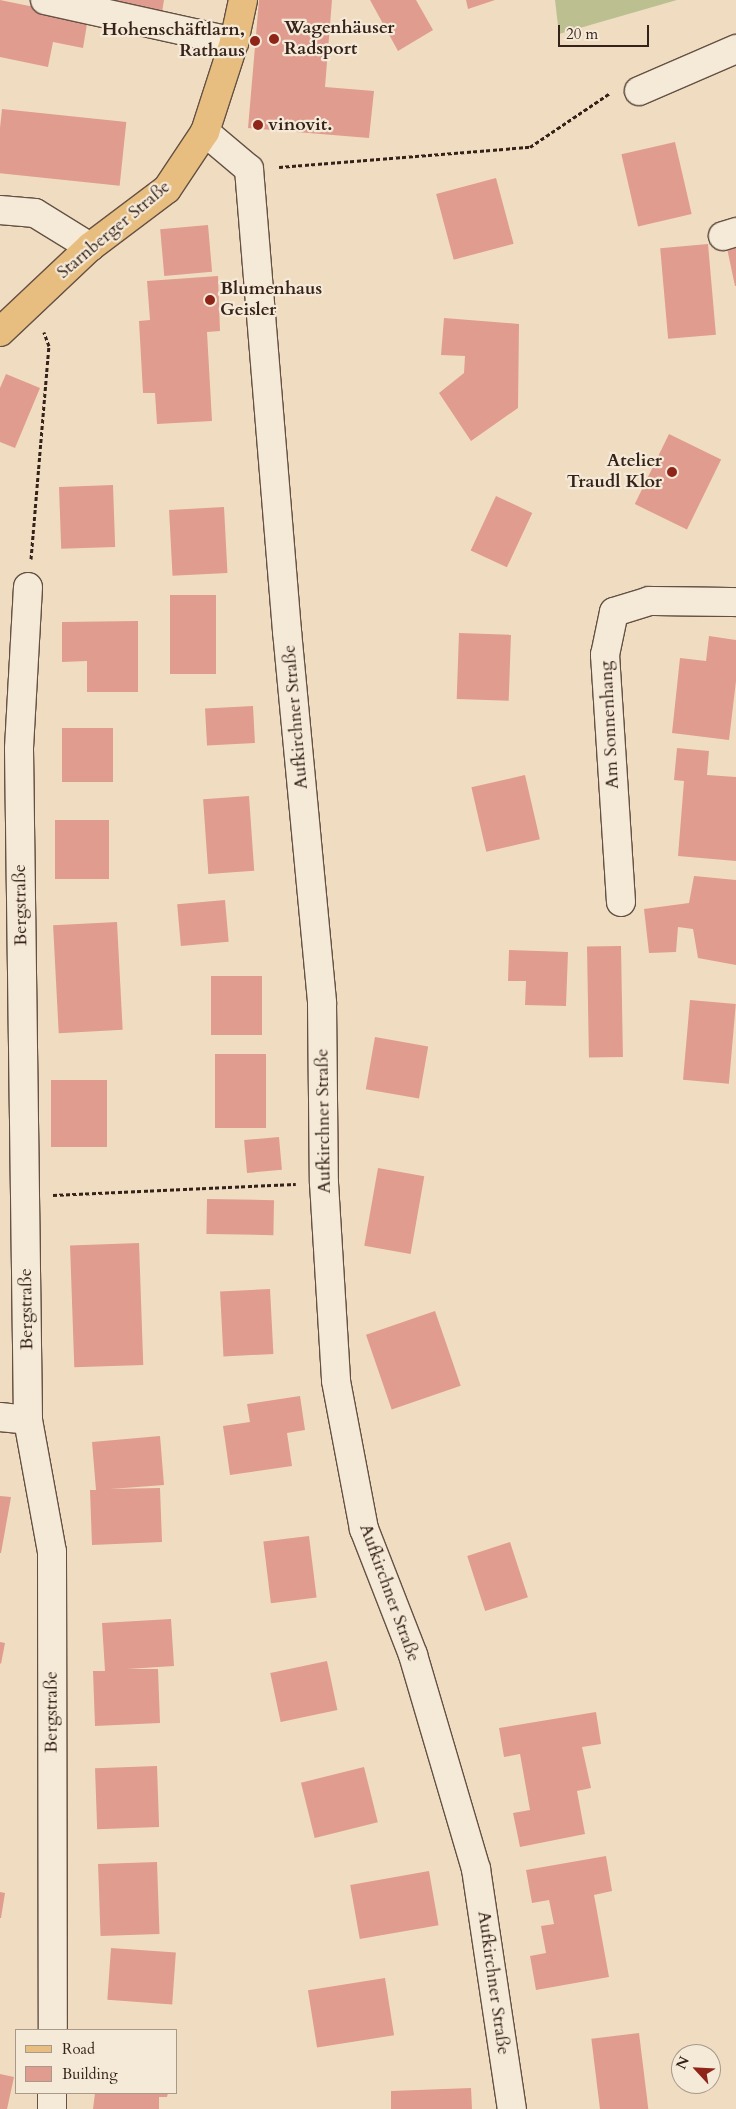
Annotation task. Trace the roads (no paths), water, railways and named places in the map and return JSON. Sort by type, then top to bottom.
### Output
[{"type":"main road","name":"Starnberger Straße","points":[[0,332],[90,247],[167,189],[205,132],[234,42],[243,0]]},
{"type":"street","points":[[45,0],[234,42]]},
{"type":"street","points":[[629,89],[736,49]]},
{"type":"street","name":"Aufkirchner Straße","points":[[205,132],[249,169],[287,621],[322,1002],[324,1183],[336,1381],[362,1520],[413,1655],[476,1869],[512,2109]]},
{"type":"street","points":[[0,210],[36,213],[90,247]]},
{"type":"street","name":"Bergstraße","points":[[28,587],[19,749],[28,1420],[52,1552],[52,2029]]},
{"type":"street","name":"Am Sonnenhang","points":[[621,902],[605,655],[614,612],[649,601],[736,602]]},
{"type":"street","points":[[0,1417],[28,1420]]},
{"type":"street","points":[[52,2094],[52,2109]]},
{"type":"place","name":"Wagenhäuser Radsport","points":[[274,39]]},
{"type":"place","name":"Hohenschäftlarn, Rathaus","points":[[255,41]]},
{"type":"place","name":"vinovit.","points":[[258,125]]},
{"type":"place","name":"Blumenhaus Geisler","points":[[210,300]]},
{"type":"place","name":"Atelier Traudl Klor","points":[[672,472]]}]
